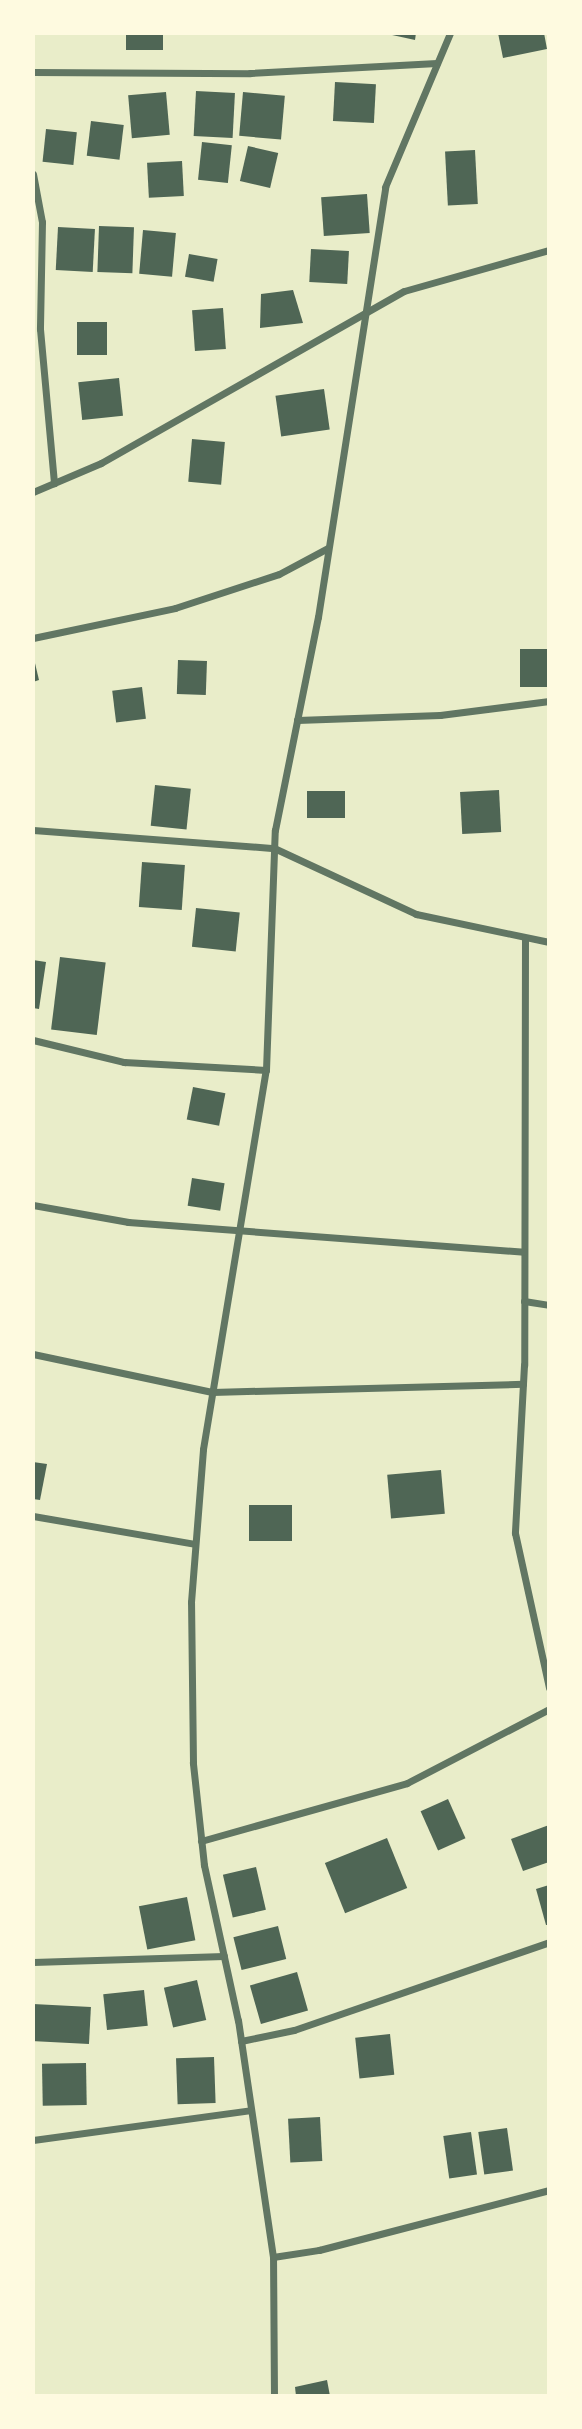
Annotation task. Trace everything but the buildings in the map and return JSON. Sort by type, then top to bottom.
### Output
[{"type":"street","points":[[274,2396],[273,2257],[241,2041],[201,1841],[193,1763],[191,1602],[195,1544],[212,1392],[236,1230],[266,1070],[274,848],[328,548],[384,187],[450,33]]},
{"type":"street","points":[[33,72],[250,73],[437,63]]},
{"type":"street","points":[[33,176],[42,222],[40,329],[54,483]]},
{"type":"street","points":[[33,492],[101,463],[404,291],[549,250]]},
{"type":"street","points":[[33,638],[175,608],[279,574],[328,548]]},
{"type":"street","points":[[297,720],[440,715],[549,701]]},
{"type":"street","points":[[33,830],[274,848],[416,914],[549,942]]},
{"type":"street","points":[[526,938],[523,1384],[515,1533],[549,1688]]},
{"type":"street","points":[[33,1040],[124,1062],[266,1070]]},
{"type":"street","points":[[33,1205],[128,1222],[524,1252]]},
{"type":"street","points":[[524,1301],[549,1305]]},
{"type":"street","points":[[33,1354],[212,1392],[523,1384]]},
{"type":"street","points":[[33,1516],[195,1544]]},
{"type":"street","points":[[201,1841],[407,1783],[549,1709]]},
{"type":"street","points":[[241,2041],[294,2030],[549,1942]]},
{"type":"street","points":[[33,1962],[224,1956]]},
{"type":"street","points":[[33,2140],[251,2110]]},
{"type":"street","points":[[273,2257],[319,2250],[549,2190]]}]
